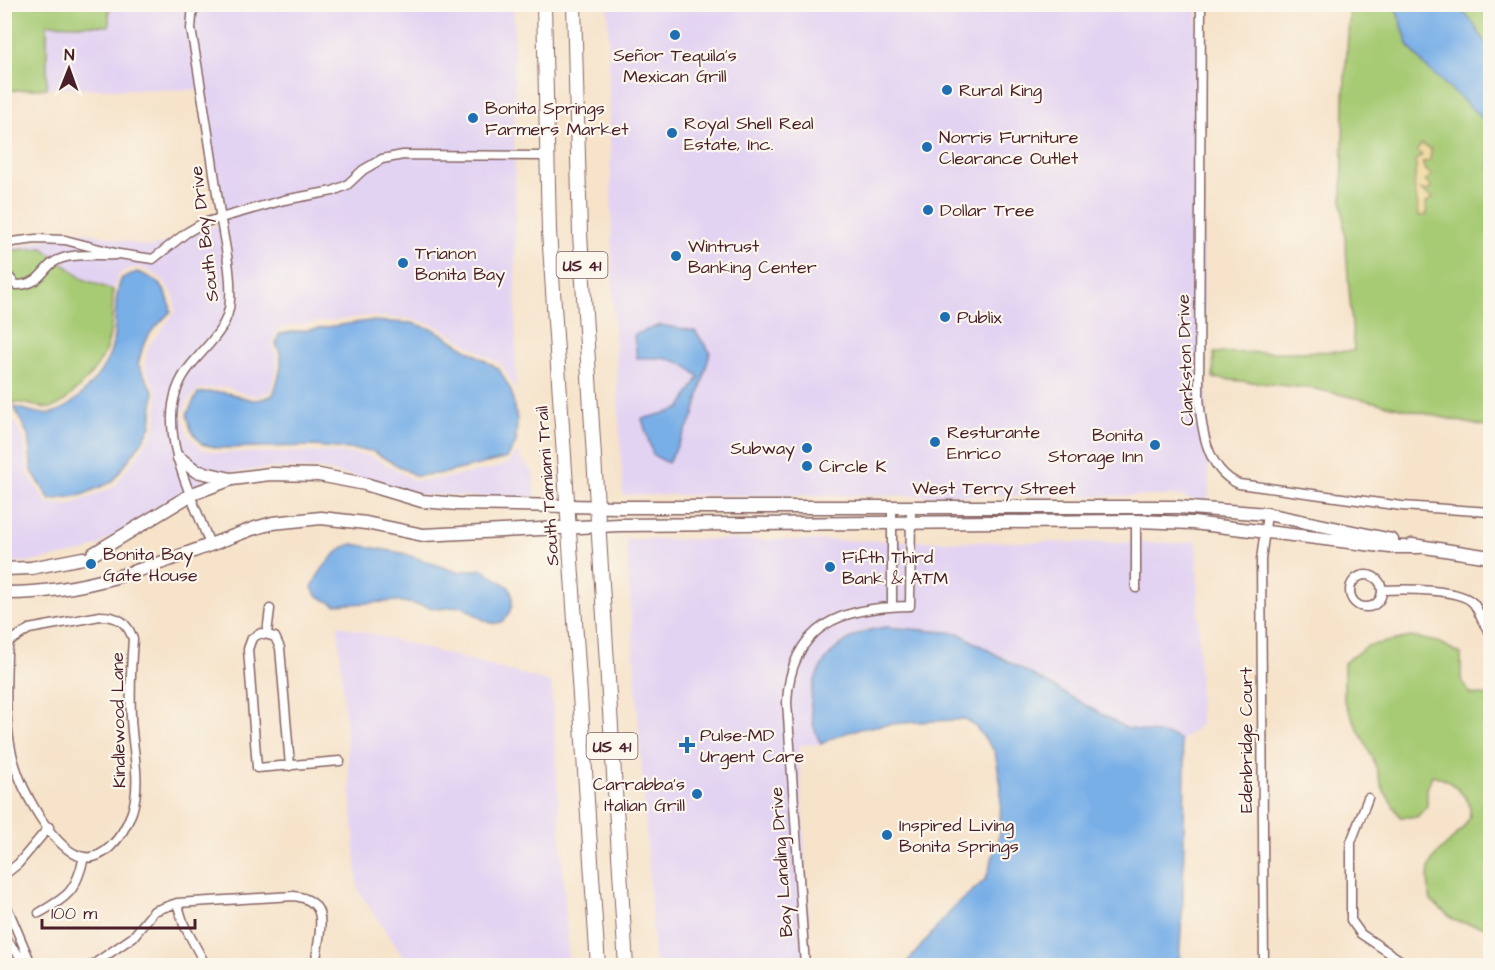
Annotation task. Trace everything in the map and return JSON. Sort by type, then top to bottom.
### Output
[{"type":"main road","name":"South Tamiami Trail","points":[[544,4],[546,156],[565,505],[598,966]]},
{"type":"main road","name":"US 41","points":[[574,4],[578,209],[626,966]]},
{"type":"street","name":"South Bay Drive","points":[[193,4],[191,30],[221,217],[229,278],[229,310],[219,333],[190,365],[174,396],[170,422],[179,458],[210,544]]},
{"type":"street","name":"Clarkston Drive","points":[[1201,4],[1199,396],[1204,435],[1214,462],[1229,479],[1239,484],[1402,506],[1491,512]]},
{"type":"street","points":[[4,262],[6,242],[36,239],[65,240],[119,254],[153,259],[186,233],[221,217],[284,200],[333,191],[347,185],[363,170],[382,159],[403,155],[546,156]]},
{"type":"street","points":[[4,271],[16,285],[27,285],[37,281],[50,264],[64,257],[119,254]]},
{"type":"street","points":[[179,458],[196,471],[232,479]]},
{"type":"street","name":"West Terry Street","points":[[232,479],[270,474],[302,474],[344,479],[435,503],[596,506],[1216,508],[1267,514],[1419,547],[1491,556]]},
{"type":"street","points":[[4,569],[31,568],[88,556],[192,494],[232,479]]},
{"type":"street","points":[[892,507],[892,606]]},
{"type":"street","name":"Bay Landing Drive","points":[[805,966],[787,702],[791,675],[802,650],[824,625],[853,611],[910,606],[911,507]]},
{"type":"street","name":"Edenbridge Court","points":[[1264,966],[1261,560],[1267,514]]},
{"type":"street","name":"West Terry Street","points":[[4,593],[67,588],[110,580],[273,523],[321,518],[366,523],[423,535],[598,525],[1136,521],[1192,523],[1390,547],[1419,547]]},
{"type":"street","points":[[1136,521],[1136,588]]},
{"type":"street","points":[[1382,590],[1431,591],[1463,597],[1473,603],[1482,624],[1491,632]]},
{"type":"street","points":[[267,633],[270,609]]},
{"type":"street","name":"Kindlewood Lane","points":[[111,616],[121,620],[129,629],[133,639],[130,685],[136,790],[127,823],[107,851],[84,857],[73,853],[49,827],[23,786],[11,750],[7,726],[6,677],[9,642],[29,629],[111,616]]},
{"type":"street","points":[[290,766],[280,648],[275,637],[267,633],[256,635],[248,649],[257,768],[290,766],[340,761]]},
{"type":"street","points":[[1368,798],[1351,842],[1351,920],[1360,934],[1409,966]]},
{"type":"street","points":[[4,874],[18,864],[49,827]]},
{"type":"street","points":[[39,913],[70,894],[76,885],[84,857]]},
{"type":"street","points":[[91,966],[133,938],[154,911],[177,903],[294,896],[305,897],[315,903],[320,914],[317,963],[305,966]]},
{"type":"street","points":[[4,900],[30,966]]},
{"type":"street","points":[[177,903],[184,925],[206,966]]},
{"type":"street","points":[[4,937],[30,966]]},
{"type":"shaded area","points":[[109,4],[514,5],[516,391],[502,365],[437,326],[413,319],[368,316],[287,326],[277,330],[271,345],[276,354],[277,368],[270,391],[259,396],[245,394],[227,387],[198,389],[189,399],[182,414],[187,433],[201,449],[220,453],[330,452],[371,456],[415,481],[446,478],[496,468],[509,463],[516,452],[533,473],[535,498],[423,495],[319,469],[270,468],[232,473],[198,466],[178,450],[172,460],[193,476],[209,481],[169,499],[86,551],[31,562],[5,562],[4,400],[10,404],[9,413],[23,437],[28,474],[47,504],[70,505],[114,487],[156,426],[158,393],[145,368],[146,355],[148,347],[176,311],[174,295],[162,279],[139,267],[119,274],[113,290],[84,279],[43,248],[5,250],[80,231],[151,247],[223,223],[200,90],[47,88],[47,24],[109,26]]},
{"type":"shaded area","points":[[608,5],[1197,5],[1209,497],[1203,502],[1179,496],[623,495],[613,303]]},
{"type":"shaded area","points":[[626,539],[1185,543],[1197,540],[1200,724],[1181,742],[1173,736],[1133,731],[1097,713],[1035,678],[1009,660],[965,637],[942,630],[870,628],[841,642],[820,666],[811,713],[821,744],[799,745],[811,965],[655,965]]},
{"type":"shaded area","points":[[338,625],[551,682],[569,965],[409,965],[358,890]]},
{"type":"green space","points":[[4,5],[109,5],[109,26],[47,24],[47,88],[5,91]]},
{"type":"green space","points":[[1350,5],[1490,5],[1490,428],[1316,389],[1213,378],[1214,353],[1354,351],[1342,200],[1344,95]]},
{"type":"green space","points":[[43,248],[83,279],[113,290],[112,321],[103,356],[88,378],[71,395],[50,408],[19,403],[10,404],[5,400],[4,251]]},
{"type":"green space","points":[[1411,637],[1438,642],[1461,654],[1461,679],[1470,694],[1490,696],[1490,928],[1455,921],[1431,901],[1429,868],[1441,850],[1466,825],[1470,816],[1469,806],[1463,795],[1449,782],[1432,775],[1427,789],[1427,806],[1417,817],[1400,817],[1383,789],[1373,759],[1344,701],[1344,663],[1367,646]]},
{"type":"sand","points":[[1421,144],[1431,149],[1430,161],[1422,162],[1424,168],[1432,176],[1425,181],[1432,188],[1427,191],[1420,190],[1433,198],[1426,203],[1427,215],[1419,216],[1414,184],[1415,161],[1422,155],[1417,151]]},
{"type":"water","points":[[1395,5],[1457,5],[1471,20],[1486,44],[1490,44],[1490,125],[1426,67],[1409,47]]},
{"type":"water","points":[[137,272],[151,278],[161,286],[170,303],[171,311],[151,332],[143,346],[138,364],[154,393],[151,425],[144,439],[112,482],[82,495],[50,500],[32,471],[28,435],[14,407],[39,413],[55,412],[83,393],[99,373],[111,352],[117,293],[122,278]]},
{"type":"water","points":[[369,321],[412,323],[435,330],[499,369],[511,391],[517,419],[516,443],[507,458],[445,473],[416,476],[372,451],[314,446],[219,448],[202,444],[191,430],[187,414],[198,393],[224,392],[255,400],[273,395],[281,363],[276,344],[279,334]]},
{"type":"water","points":[[660,325],[695,331],[710,352],[694,415],[668,463],[653,455],[642,419],[680,409],[699,377],[678,362],[637,358],[634,335]]},
{"type":"water","points":[[353,544],[402,553],[457,572],[482,569],[509,587],[512,599],[510,611],[505,619],[494,623],[488,622],[462,606],[439,609],[398,601],[335,605],[316,595],[312,588],[318,575],[329,561],[341,550]]},
{"type":"water","points":[[886,627],[958,633],[1126,728],[1173,736],[1180,740],[1185,764],[1183,897],[1179,965],[905,965],[955,906],[986,879],[1000,833],[1001,785],[995,752],[976,727],[965,719],[872,727],[837,736],[821,744],[813,724],[811,704],[814,685],[821,668],[832,652],[847,640],[865,632]]},
{"type":"place","name":"Señor Tequila’s Mexican Grill","points":[[675,35]]},
{"type":"place","name":"Rural King","points":[[947,90]]},
{"type":"place","name":"Bonita Springs Farmers Market","points":[[473,118]]},
{"type":"place","name":"Royal Shell Real Estate, Inc.","points":[[672,133]]},
{"type":"place","name":"Norris Furniture Clearance Outlet","points":[[927,147]]},
{"type":"place","name":"Dollar Tree","points":[[928,210]]},
{"type":"place","name":"Wintrust Banking Center","points":[[676,256]]},
{"type":"place","name":"Trianon Bonita Bay","points":[[403,263]]},
{"type":"place","name":"Publix","points":[[945,317]]},
{"type":"place","name":"Resturante Enrico","points":[[935,442]]},
{"type":"place","name":"Bonita Storage Inn","points":[[1155,445]]},
{"type":"place","name":"Subway","points":[[807,448]]},
{"type":"place","name":"Circle K","points":[[807,466]]},
{"type":"place","name":"Bonita Bay Gate House","points":[[91,564]]},
{"type":"place","name":"Fifth Third Bank & ATM","points":[[830,567]]},
{"type":"place","name":"Pulse-MD Urgent Care","points":[[687,745]]},
{"type":"place","name":"Carrabba's Italian Grill","points":[[697,794]]},
{"type":"place","name":"Inspired Living Bonita Springs","points":[[887,835]]}]
